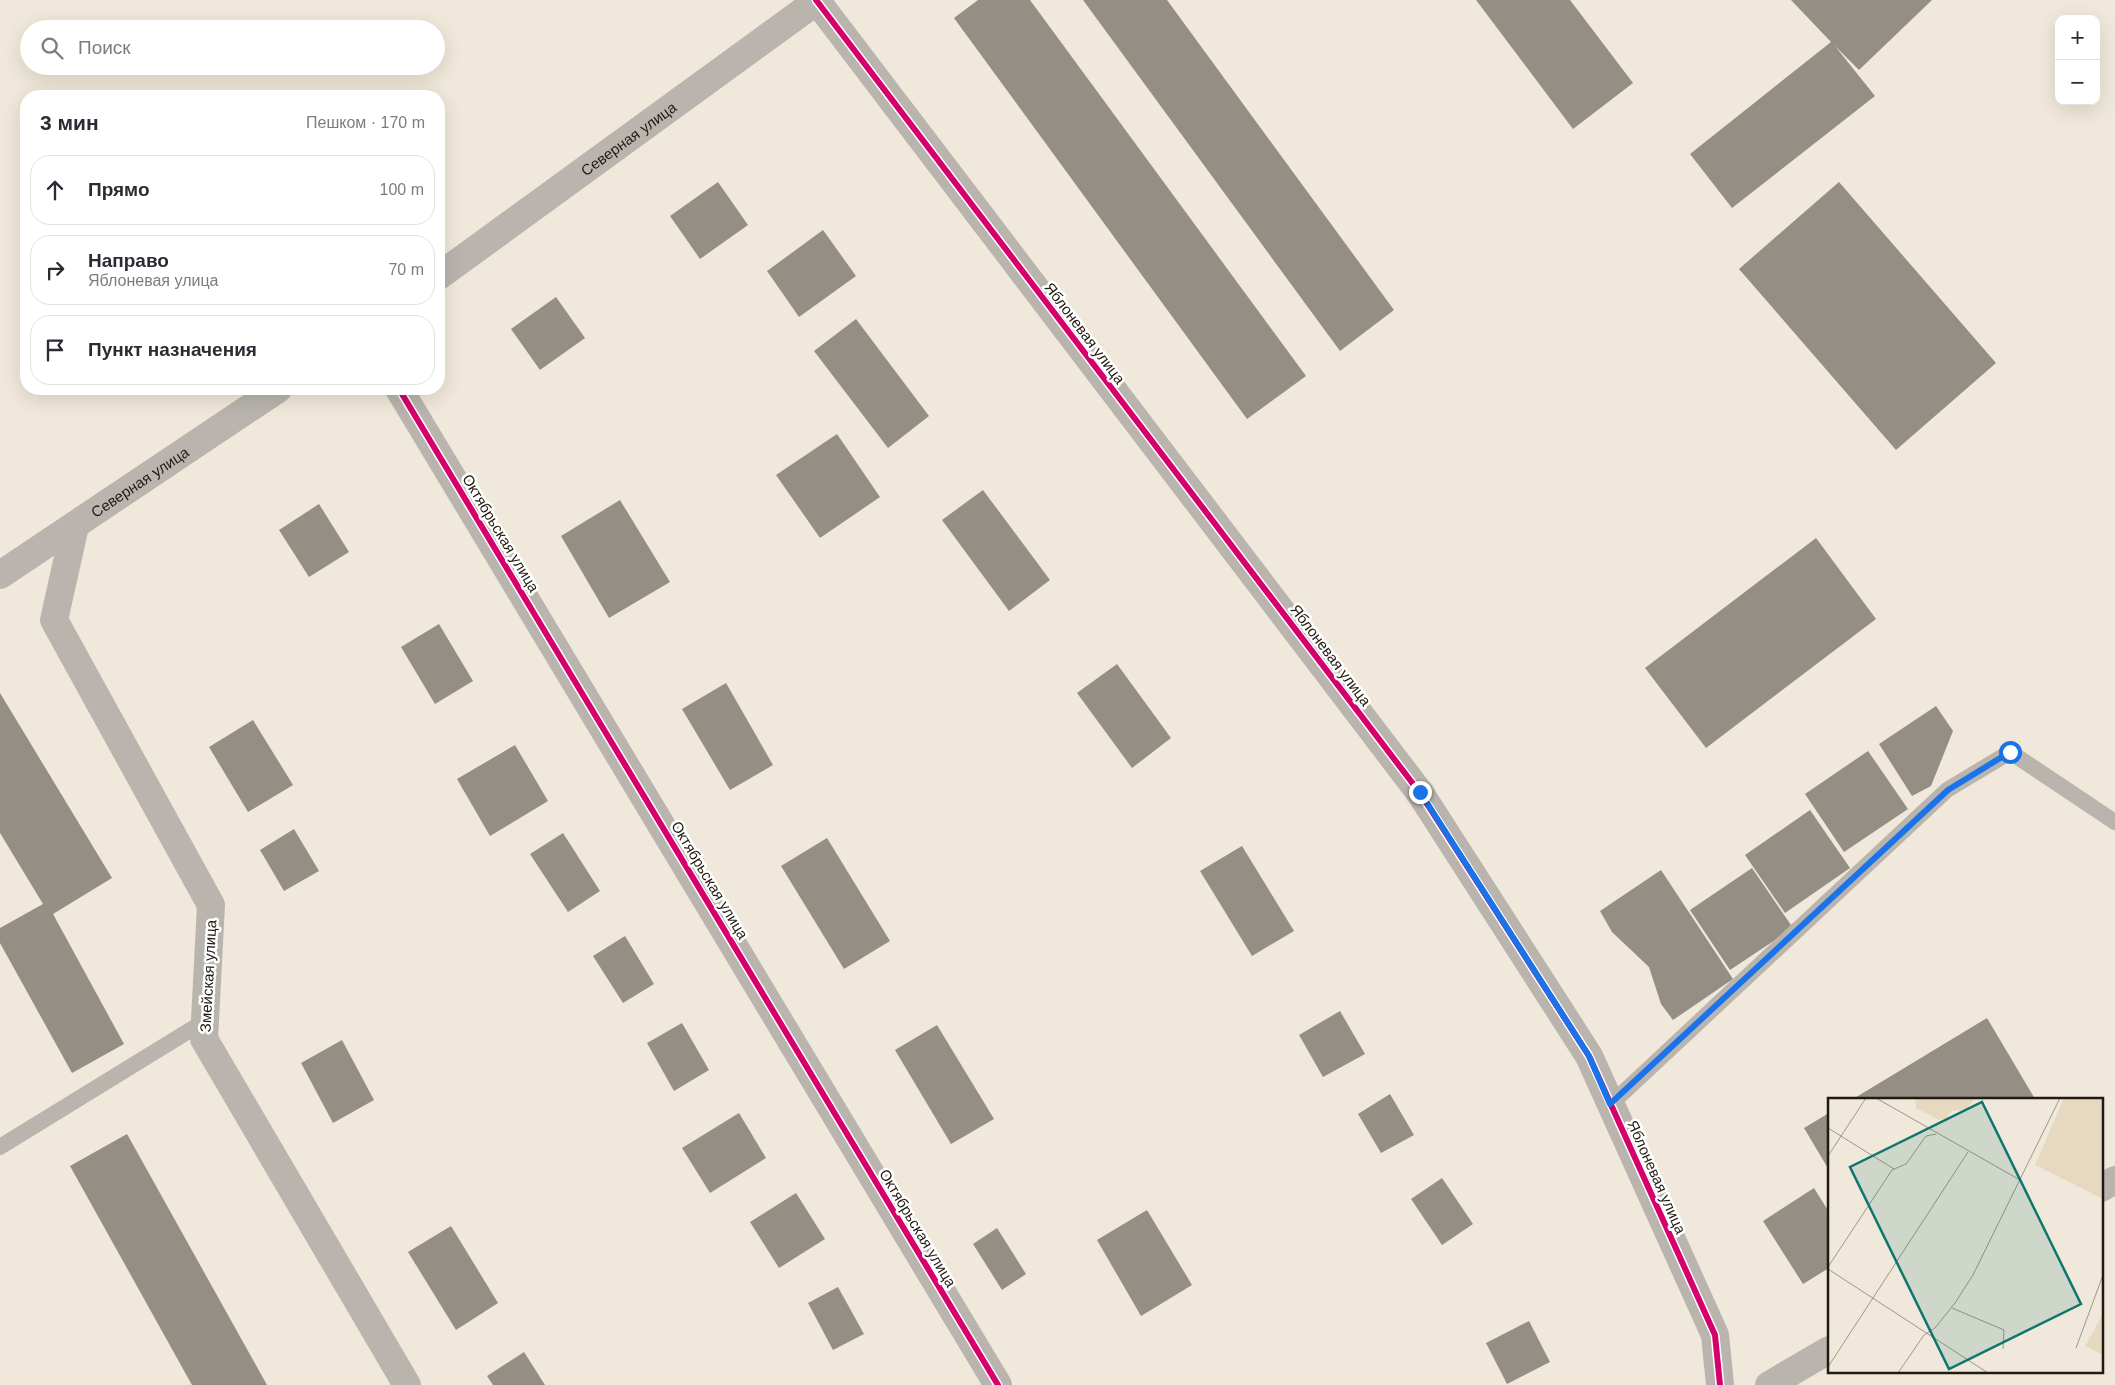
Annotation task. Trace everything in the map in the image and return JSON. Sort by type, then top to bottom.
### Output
[{"type":"street","name":"Северная улица","points":[[445,272],[816,1]]},
{"type":"street","name":"Яблоневая улица","points":[[816,1],[1420,792],[1589,1056],[1715,1335],[1720,1385]]},
{"type":"street","name":"Северная улица","points":[[0,575],[269,395]]},
{"type":"street","name":"Октябрьская улица","points":[[403,395],[998,1385]]},
{"type":"street","name":"Змейская улица","points":[[75,526],[54,620],[211,905],[204,1039],[407,1385]]},
{"type":"street","points":[[2102,1187],[2115,1180]]},
{"type":"street","points":[[1769,1385],[1828,1351]]},
{"type":"lane","points":[[1610,1104],[1948,790],[2010,752],[2115,822]]},
{"type":"lane","points":[[0,1147],[205,1020]]},
{"type":"building","points":[[978,0],[1030,0],[1306,376],[1247,419],[954,18]]},
{"type":"building","points":[[1083,0],[1167,0],[1394,310],[1340,351]]},
{"type":"building","points":[[1476,0],[1570,0],[1633,83],[1573,129]]},
{"type":"building","points":[[1791,0],[1932,0],[1859,70],[1835,46],[1875,96],[1732,208],[1690,154],[1831,42]]},
{"type":"building","points":[[718,182],[748,225],[700,259],[670,216]]},
{"type":"building","points":[[1839,182],[1996,363],[1896,450],[1739,269]]},
{"type":"building","points":[[823,230],[856,276],[799,317],[767,271]]},
{"type":"building","points":[[556,297],[585,338],[540,370],[511,329]]},
{"type":"building","points":[[856,319],[929,416],[888,448],[814,351]]},
{"type":"building","points":[[837,434],[880,497],[820,538],[776,475]]},
{"type":"building","points":[[983,490],[1050,580],[1009,611],[942,520]]},
{"type":"building","points":[[620,500],[670,582],[609,618],[561,536]]},
{"type":"building","points":[[319,504],[349,552],[309,577],[279,530]]},
{"type":"building","points":[[1816,538],[1876,619],[1706,748],[1645,668]]},
{"type":"building","points":[[439,624],[473,681],[435,704],[401,647]]},
{"type":"building","points":[[1117,664],[1171,738],[1132,768],[1077,693]]},
{"type":"building","points":[[726,683],[773,765],[730,790],[682,709]]},
{"type":"building","points":[[0,693],[112,878],[53,914],[124,1044],[72,1073],[0,943],[0,928],[43,904],[0,833]]},
{"type":"building","points":[[1936,706],[1953,731],[1931,786],[1912,796],[1879,744]]},
{"type":"building","points":[[253,720],[293,785],[248,812],[209,747]]},
{"type":"building","points":[[515,745],[548,801],[490,836],[457,779]]},
{"type":"building","points":[[1868,751],[1908,809],[1844,852],[1805,794]]},
{"type":"building","points":[[1810,810],[1850,868],[1785,913],[1745,855]]},
{"type":"building","points":[[294,829],[319,871],[284,891],[260,850]]},
{"type":"building","points":[[563,833],[600,891],[568,912],[530,854]]},
{"type":"building","points":[[827,838],[890,941],[844,969],[781,866]]},
{"type":"building","points":[[1242,846],[1294,931],[1252,956],[1200,871]]},
{"type":"building","points":[[1752,868],[1793,928],[1730,970],[1690,910]]},
{"type":"building","points":[[1661,870],[1733,979],[1673,1020],[1661,1004],[1649,967],[1612,932],[1600,911]]},
{"type":"building","points":[[625,936],[654,984],[623,1003],[593,956]]},
{"type":"building","points":[[1340,1011],[1365,1054],[1323,1077],[1299,1035]]},
{"type":"building","points":[[1987,1018],[2034,1098],[1855,1098]]},
{"type":"building","points":[[682,1023],[709,1070],[674,1091],[647,1043]]},
{"type":"building","points":[[937,1025],[994,1119],[951,1144],[895,1050]]},
{"type":"building","points":[[342,1040],[374,1100],[333,1123],[301,1063]]},
{"type":"building","points":[[1390,1094],[1414,1135],[1381,1153],[1358,1114]]},
{"type":"building","points":[[739,1113],[766,1158],[710,1193],[682,1148]]},
{"type":"building","points":[[1828,1114],[1828,1168],[1804,1128]]},
{"type":"building","points":[[127,1134],[267,1385],[192,1385],[70,1166]]},
{"type":"building","points":[[1442,1178],[1473,1224],[1442,1245],[1411,1199]]},
{"type":"building","points":[[1814,1188],[1828,1210],[1828,1269],[1803,1284],[1763,1221]]},
{"type":"building","points":[[796,1193],[825,1239],[779,1268],[750,1222]]},
{"type":"building","points":[[1147,1210],[1192,1285],[1141,1316],[1097,1240]]},
{"type":"building","points":[[451,1226],[498,1303],[456,1330],[408,1252]]},
{"type":"building","points":[[997,1228],[1026,1274],[1002,1290],[973,1244]]},
{"type":"building","points":[[838,1287],[864,1334],[833,1350],[808,1303]]},
{"type":"building","points":[[1529,1321],[1550,1362],[1507,1384],[1486,1343]]},
{"type":"building","points":[[524,1352],[545,1385],[493,1385],[487,1376]]},
{"type":"cycle path","points":[[816,0],[1420,793],[1589,1056],[1715,1335],[1720,1385]]},
{"type":"cycle path","points":[[403,395],[998,1385]]},
{"type":"route","points":[[1420,792],[1589,1056],[1610,1104],[1948,790],[2010,752]]}]
